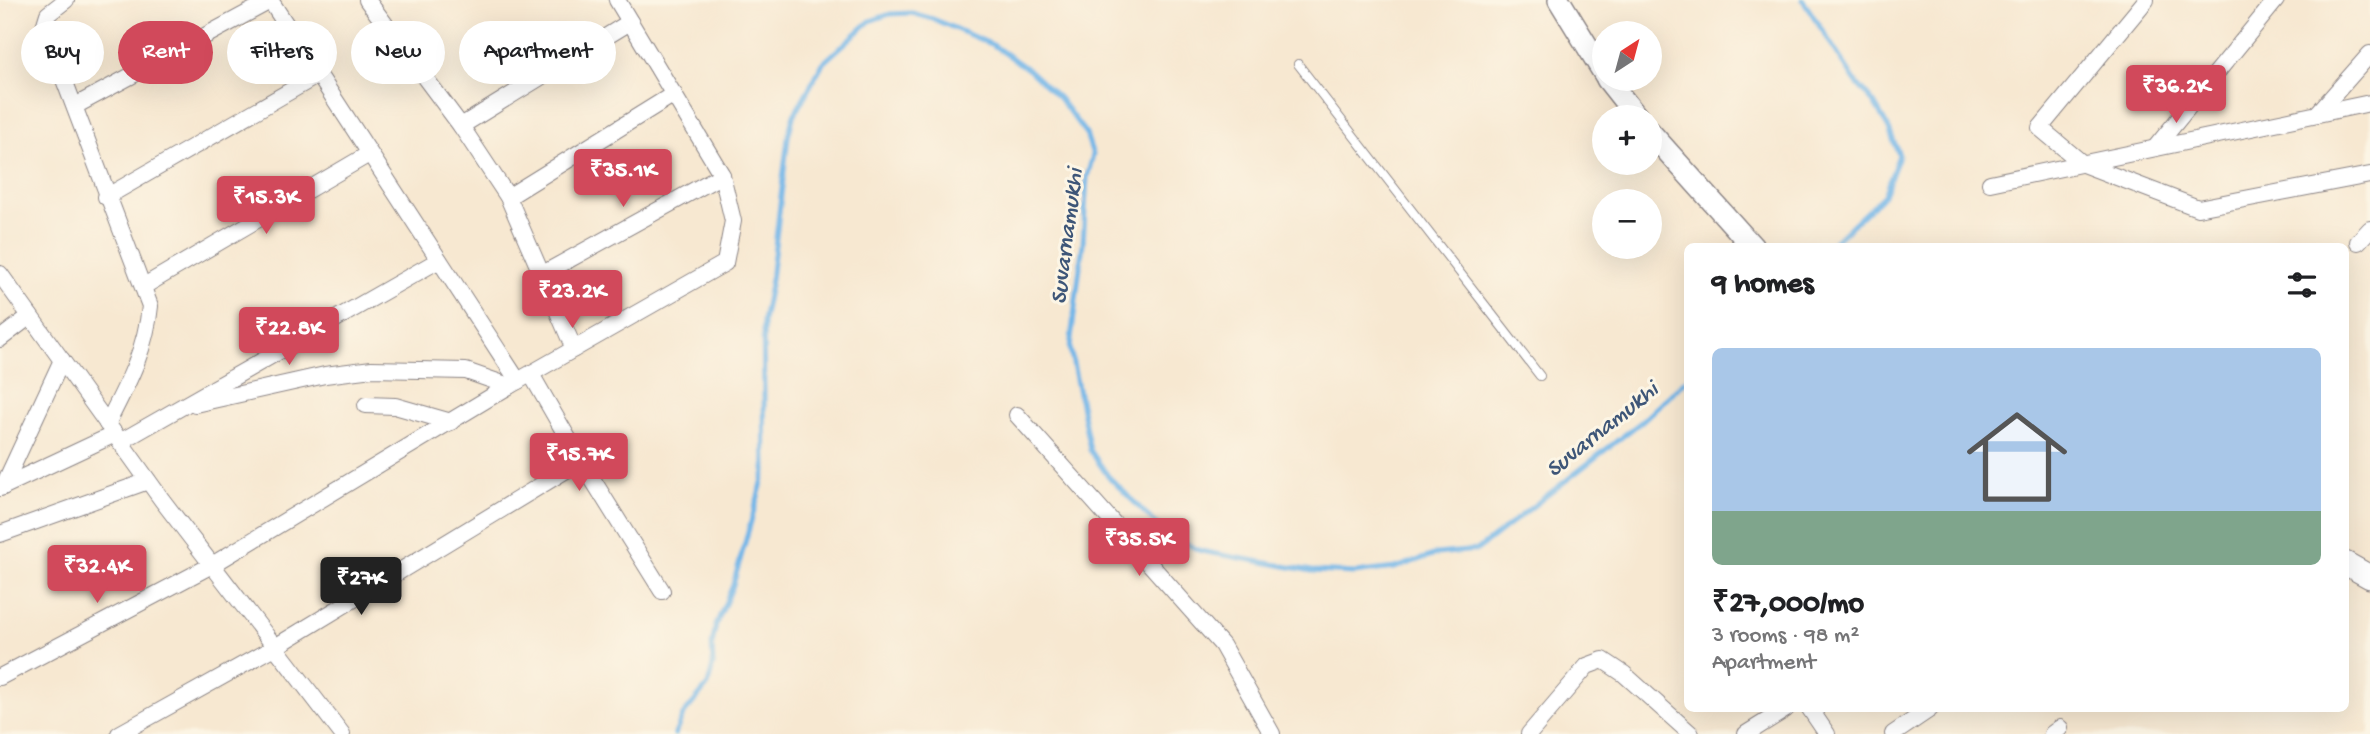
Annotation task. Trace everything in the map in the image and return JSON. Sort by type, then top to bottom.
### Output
[{"type":"main road","points":[[2349,565],[2370,577]]},
{"type":"street","points":[[66,0],[48,14],[44,27],[106,197],[150,306],[148,334],[114,433]]},
{"type":"street","points":[[367,0],[461,126],[508,197],[575,349]]},
{"type":"street","points":[[0,677],[212,565],[520,380],[725,263],[733,221],[722,175],[617,0]]},
{"type":"street","points":[[1559,0],[1592,54]]},
{"type":"street","points":[[2146,0],[2040,128],[2083,164],[2198,208],[2370,175]]},
{"type":"street","points":[[2155,148],[2276,0]]},
{"type":"street","points":[[75,106],[270,1],[283,21]]},
{"type":"street","points":[[461,126],[631,22]]},
{"type":"street","points":[[2317,114],[2370,54]]},
{"type":"street","points":[[106,197],[302,84]]},
{"type":"street","points":[[324,84],[520,380],[581,461],[662,591]]},
{"type":"street","points":[[1617,91],[1628,105]]},
{"type":"street","points":[[508,197],[674,94]]},
{"type":"street","points":[[1990,183],[2370,103]]},
{"type":"street","points":[[1662,145],[1749,243]]},
{"type":"street","points":[[144,286],[369,154]]},
{"type":"street","points":[[541,275],[722,175]]},
{"type":"street","points":[[2358,242],[2370,229]]},
{"type":"street","points":[[179,408],[439,260]]},
{"type":"street","points":[[0,274],[148,481],[342,734]]},
{"type":"street","points":[[0,339],[30,316]]},
{"type":"street","points":[[1,487],[62,360]]},
{"type":"street","points":[[1,487],[114,433],[179,408],[325,375],[372,369],[466,371],[520,380]]},
{"type":"street","points":[[366,405],[395,406],[451,422]]},
{"type":"street","points":[[1017,415],[1222,645],[1272,734]]},
{"type":"street","points":[[119,734],[275,647],[581,461]]},
{"type":"street","points":[[0,534],[148,481]]},
{"type":"street","points":[[1529,734],[1587,666],[1603,660],[1624,674],[1681,731]]},
{"type":"street","points":[[1746,734],[1781,712]]},
{"type":"street","points":[[1812,712],[1827,734]]},
{"type":"street","points":[[1893,734],[1926,712]]},
{"type":"lane","points":[[1298,64],[1540,376]]},
{"type":"waterway","name":"Suvarnamukhi","points":[[1803,0],[1855,81],[1874,103],[1889,129],[1899,155],[1884,195],[1833,243]]},
{"type":"waterway","name":"Suvarnamukhi","points":[[675,734],[683,715],[708,685],[713,665],[712,644],[716,625],[733,585],[765,472],[763,321],[793,117],[823,63],[870,21],[890,14],[912,13],[933,19],[993,45],[1029,70],[1059,98],[1086,134],[1093,155],[1087,177],[1083,243],[1070,348],[1090,450],[1108,476],[1151,519],[1173,537],[1201,551],[1312,571],[1354,573],[1395,568],[1436,554],[1477,550],[1641,422],[1684,382]]}]
